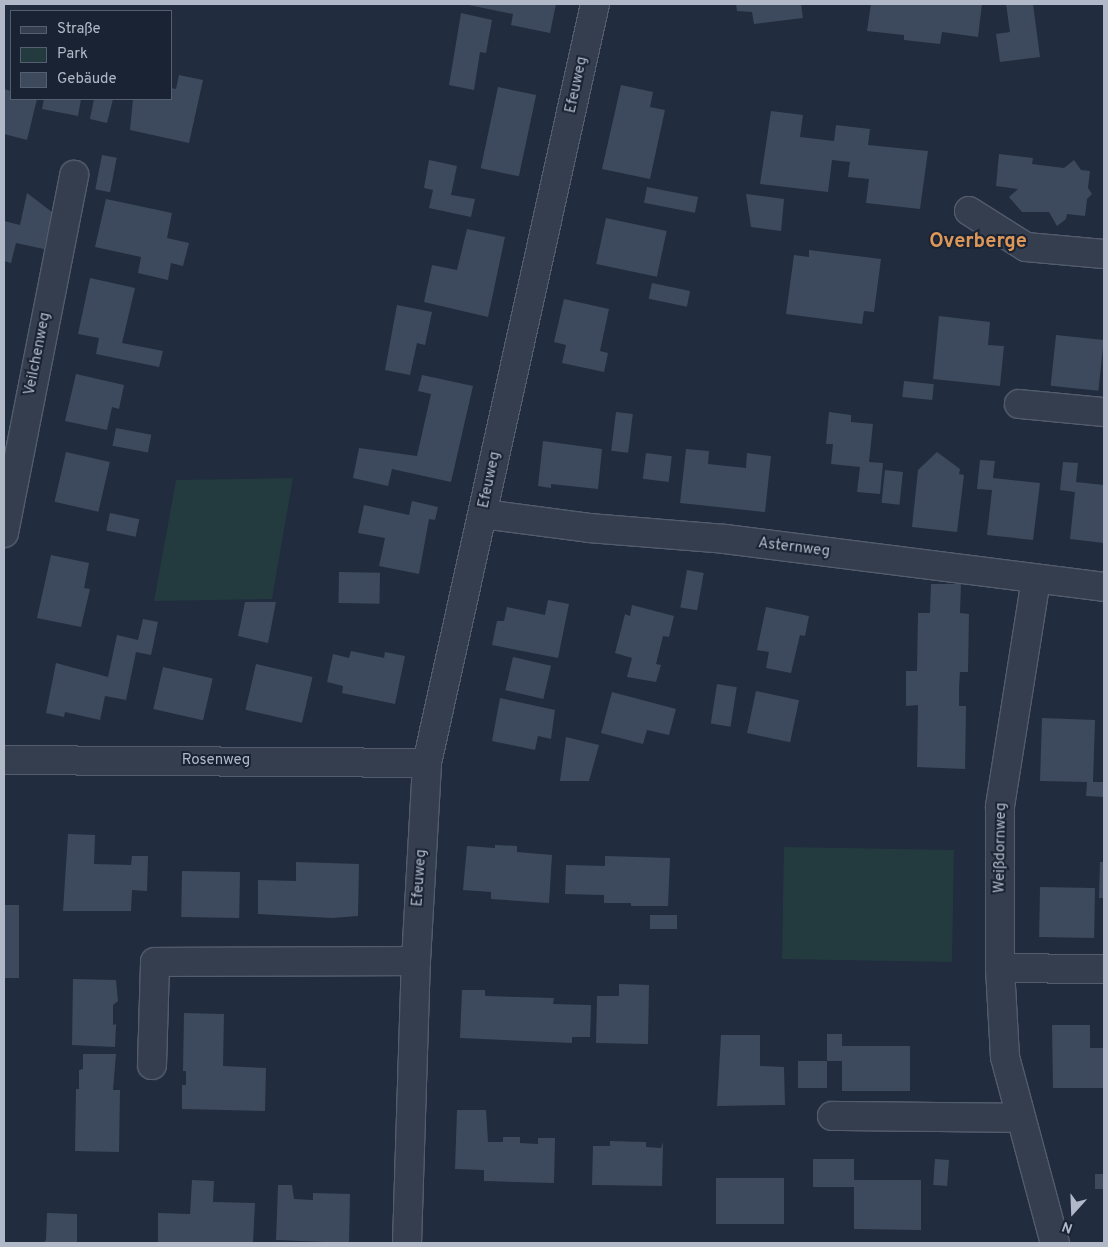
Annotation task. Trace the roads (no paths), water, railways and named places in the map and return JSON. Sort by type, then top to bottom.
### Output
[{"type":"street","name":"Efeuweg","points":[[407,1243],[416,961],[427,763],[595,4]]},
{"type":"street","name":"Veilchenweg","points":[[4,533],[74,175]]},
{"type":"street","points":[[968,211],[1026,247],[1104,254]]},
{"type":"street","points":[[1019,404],[1104,412]]},
{"type":"street","name":"Asternweg","points":[[483,514],[589,528],[725,539],[1104,588]]},
{"type":"street","name":"Weißdornweg","points":[[1036,579],[1000,807],[1000,968],[1005,1057],[1055,1243]]},
{"type":"street","name":"Rosenweg","points":[[4,760],[427,763]]},
{"type":"street","points":[[152,1065],[155,962],[416,961]]},
{"type":"street","points":[[1000,968],[1104,970]]},
{"type":"street","points":[[832,1116],[1020,1118]]},
{"type":"district","name":"Overberge","points":[[978,242]]}]
